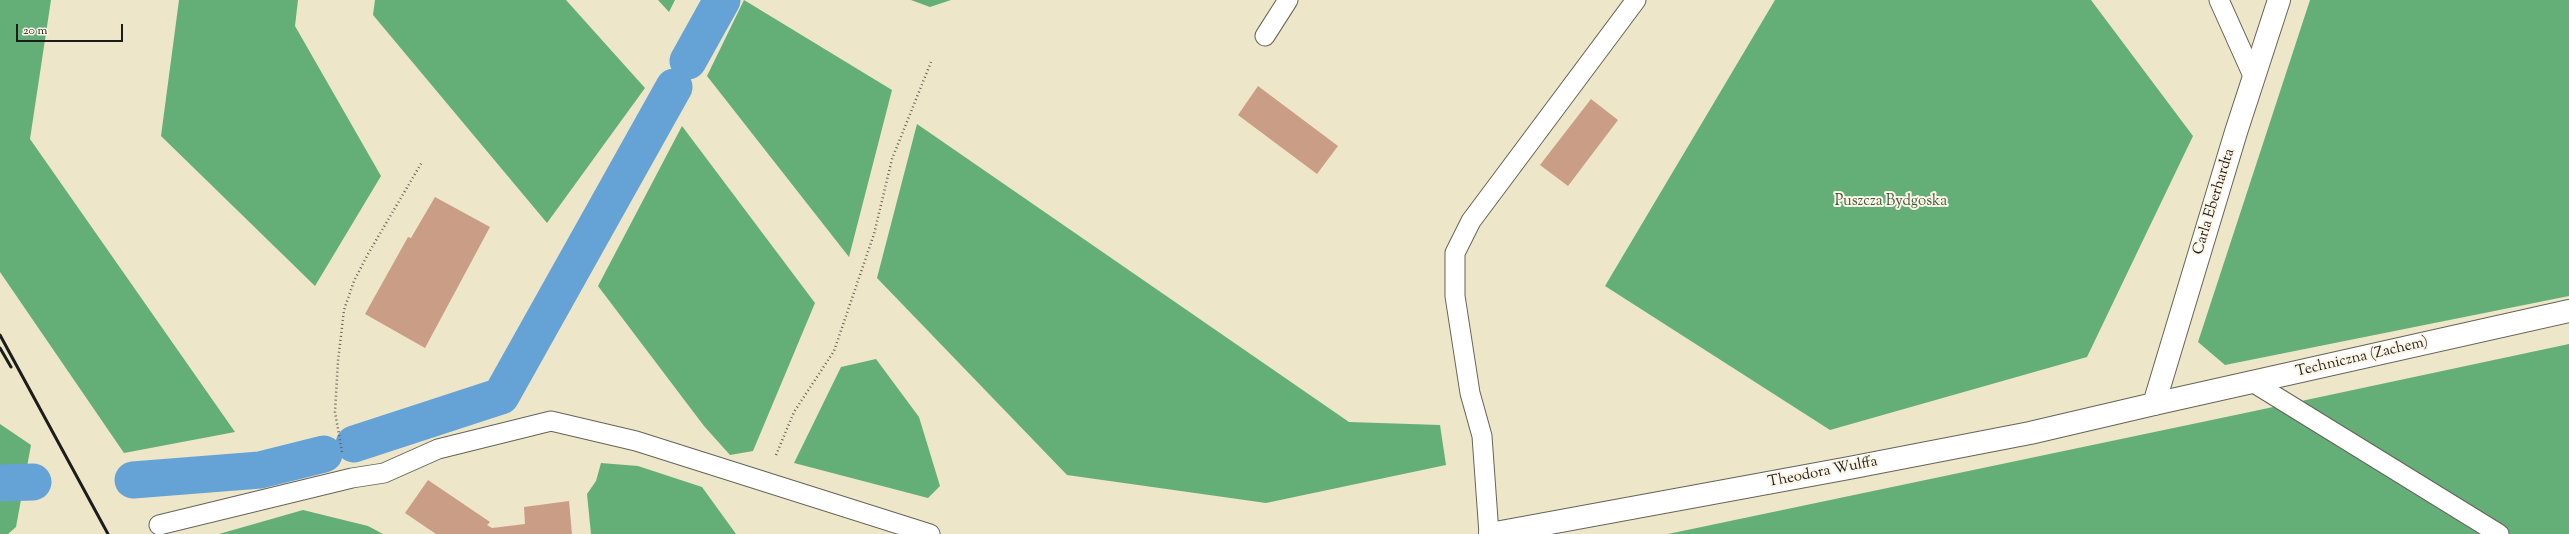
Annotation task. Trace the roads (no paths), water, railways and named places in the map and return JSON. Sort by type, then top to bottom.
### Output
[{"type":"street","name":"Carla Eberhardta","points":[[2154,404],[2279,0]]},
{"type":"street","name":"Techniczna (Zachem)","points":[[2154,404],[2254,383],[2569,311]]},
{"type":"street","name":"Theodora Wulffa","points":[[1489,534],[2030,433],[2154,404]]},
{"type":"lane","points":[[1265,36],[1288,0]]},
{"type":"lane","points":[[1489,534],[1482,436],[1470,393],[1456,303],[1455,252],[1471,221],[1636,0]]},
{"type":"lane","points":[[2219,0],[2254,78]]},
{"type":"lane","points":[[2254,383],[2499,534]]},
{"type":"lane","points":[[159,525],[352,478],[384,473],[438,449],[551,421],[636,441],[930,534]]},
{"type":"waterway","points":[[688,61],[722,0]]},
{"type":"waterway","points":[[354,444],[501,396],[674,87]]},
{"type":"waterway","points":[[133,480],[260,470],[324,454]]},
{"type":"waterway","points":[[0,483],[33,482]]},
{"type":"railway","points":[[0,335],[108,534]]},
{"type":"railway","points":[[0,348],[11,367]]},
{"type":"park label","name":"Puszcza Bydgoska","points":[[1891,202]]}]
